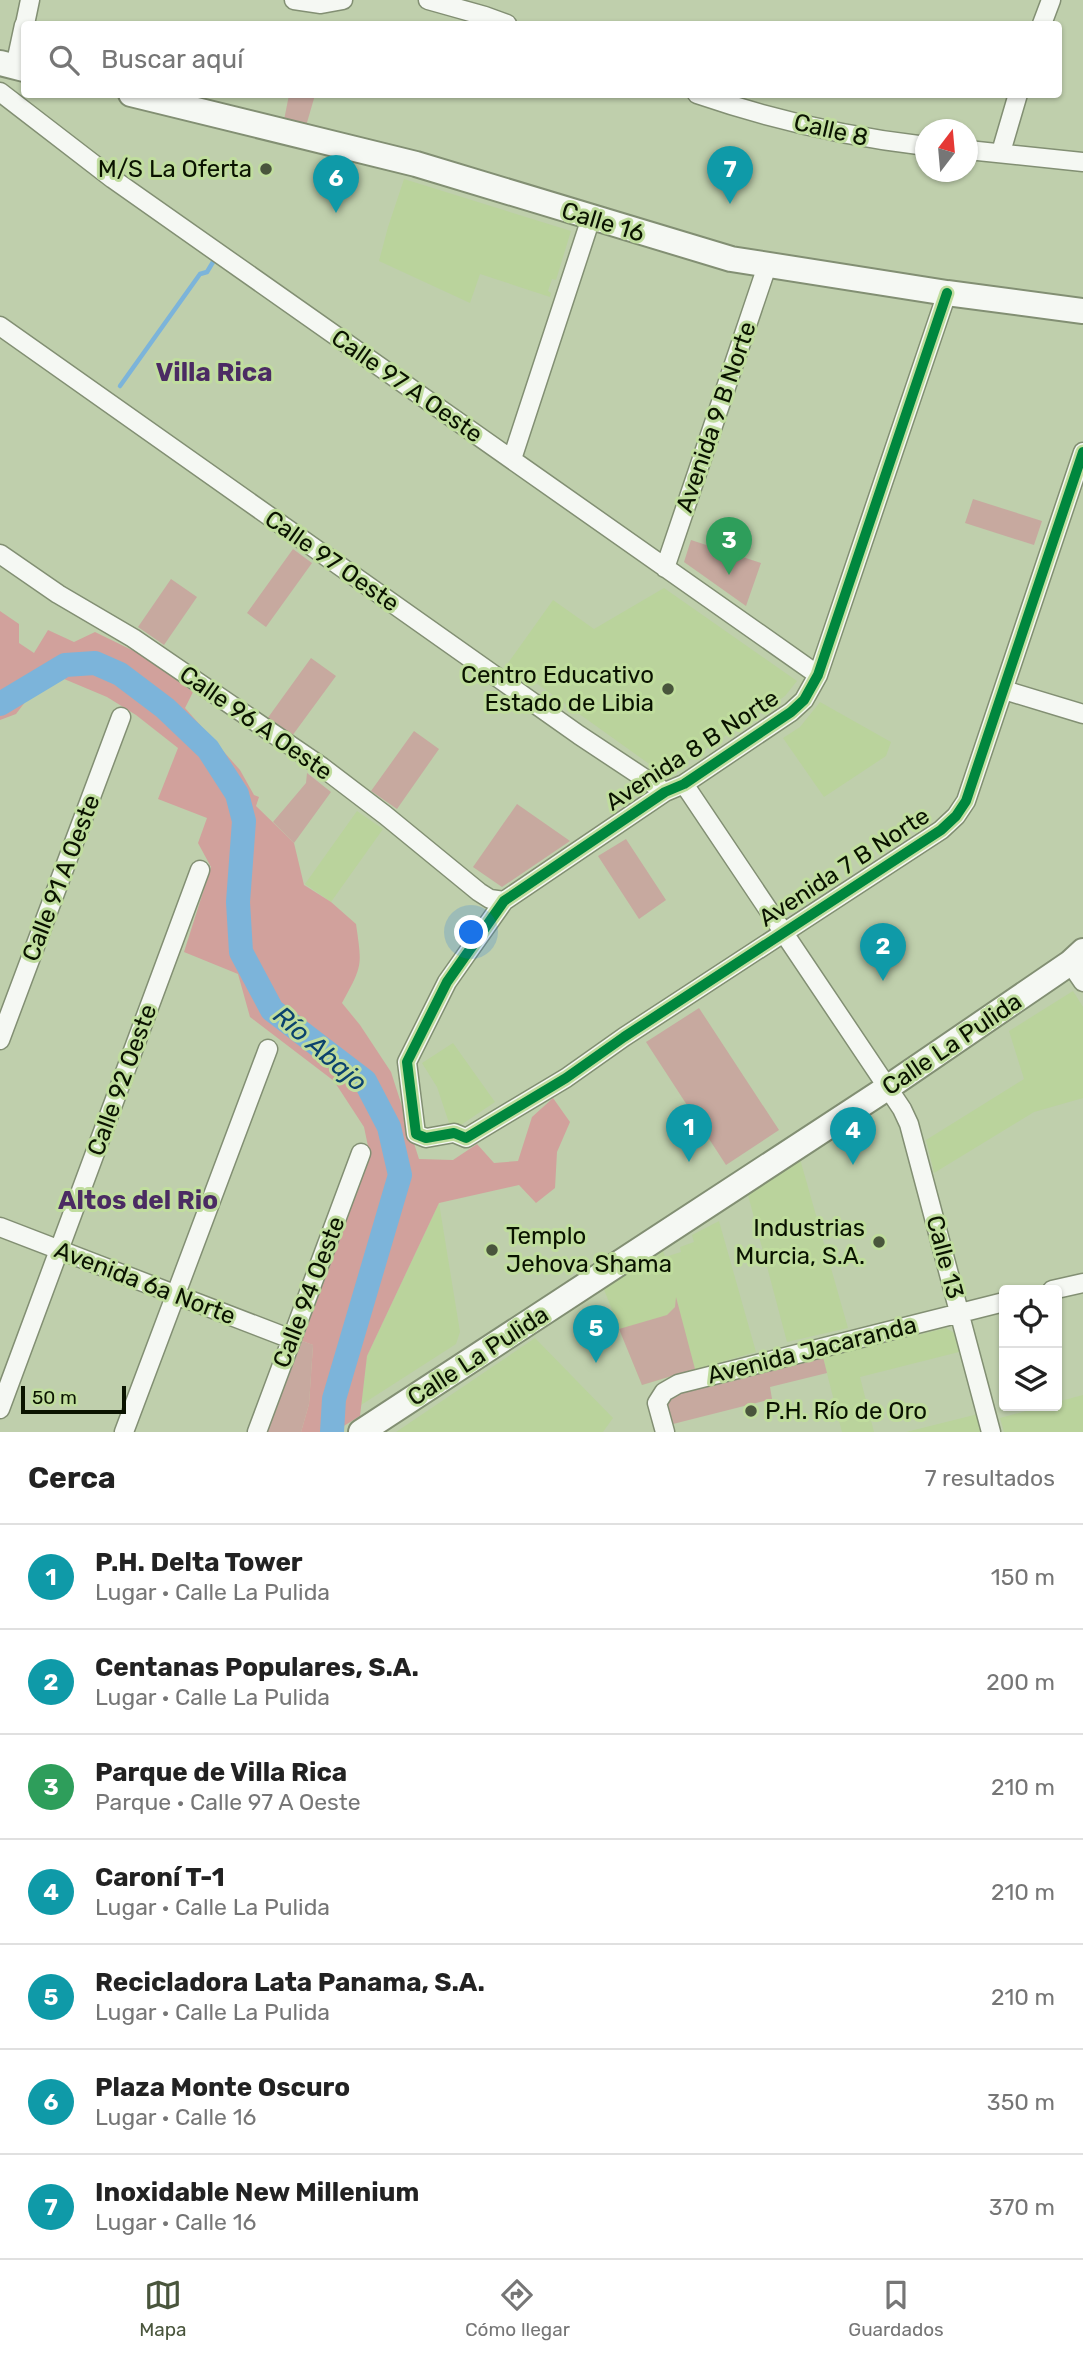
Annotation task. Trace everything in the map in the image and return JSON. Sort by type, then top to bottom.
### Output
[{"type":"main road","name":"Calle 16","points":[[147,98],[416,164],[703,252],[767,266],[1083,310]]},
{"type":"main road","name":"Calle La Pulida","points":[[364,1430],[1079,965]]},
{"type":"street","points":[[26,21],[30,0]]},
{"type":"street","points":[[294,0],[321,4],[343,0]]},
{"type":"street","points":[[428,0],[499,21]]},
{"type":"street","points":[[1043,21],[1051,0]]},
{"type":"street","points":[[13,66],[21,39]]},
{"type":"street","name":"Calle 97 A Oeste","points":[[0,92],[113,179],[818,675]]},
{"type":"street","name":"Calle 8","points":[[709,98],[873,140],[915,145]]},
{"type":"street","points":[[1001,152],[1017,98]]},
{"type":"street","points":[[978,151],[1083,162]]},
{"type":"street","points":[[512,459],[591,218]]},
{"type":"street","name":"Avenida 9 B Norte","points":[[665,568],[767,266]]},
{"type":"street","name":"Avenida 8 B Norte","points":[[466,1138],[454,1133],[426,1138],[416,1133],[407,1062],[447,982],[504,901],[666,792],[684,784],[791,712],[804,700],[818,675],[947,293]]},
{"type":"street","name":"Calle 97 Oeste","points":[[0,327],[567,727],[666,792]]},
{"type":"street","name":"Avenida 7 B Norte","points":[[466,1138],[566,1079],[624,1037],[941,830],[956,816],[966,801],[1083,452]]},
{"type":"street","name":"Calle 96 A Oeste","points":[[0,554],[58,594],[133,638],[322,767],[479,892],[490,899],[504,901]]},
{"type":"street","points":[[1004,690],[1083,715]]},
{"type":"street","name":"Calle 91 A Oeste","points":[[0,1040],[121,717]]},
{"type":"street","name":"Calle 13","points":[[684,784],[909,1124],[991,1432]]},
{"type":"street","name":"Calle 92 Oeste","points":[[0,1409],[200,870]]},
{"type":"street","points":[[124,1432],[268,1049]]},
{"type":"street","name":"Calle 94 Oeste","points":[[257,1432],[361,1153]]},
{"type":"street","name":"Avenida 6a Norte","points":[[0,1227],[290,1339]]},
{"type":"street","points":[[1062,1288],[1083,1283]]},
{"type":"street","name":"Avenida Jacaranda","points":[[664,1432],[657,1403],[664,1392],[678,1384],[999,1303]]},
{"type":"shaded area","points":[[288,98],[314,98],[306,126],[284,120]]},
{"type":"shaded area","points":[[404,179],[571,231],[556,280],[552,279],[548,291],[551,293],[550,297],[480,274],[470,303],[379,261]]},
{"type":"shaded area","points":[[973,499],[1042,521],[1034,545],[965,523]]},
{"type":"shaded area","points":[[691,540],[761,563],[746,606],[684,562]]},
{"type":"shaded area","points":[[293,549],[312,563],[266,627],[247,613]]},
{"type":"shaded area","points":[[171,579],[197,597],[164,645],[138,627]]},
{"type":"shaded area","name":"Centro Educativo Estado de Libia","points":[[664,588],[797,681],[785,696],[666,776],[508,663],[553,600],[594,629]]},
{"type":"shaded area","points":[[0,611],[19,624],[19,643],[34,653],[48,630],[74,642],[95,632],[140,654],[193,692],[185,708],[240,770],[254,795],[259,797],[256,806],[294,843],[304,885],[331,902],[356,924],[359,965],[342,1003],[391,1072],[419,1159],[453,1160],[477,1144],[494,1163],[518,1161],[532,1117],[553,1098],[570,1122],[557,1152],[555,1188],[536,1203],[519,1185],[439,1203],[367,1356],[360,1416],[334,1432],[301,1432],[309,1404],[313,1345],[302,1341],[369,1151],[364,1127],[334,1081],[250,1017],[238,974],[184,952],[211,867],[198,843],[207,818],[158,799],[178,748],[136,715],[107,697],[57,676],[35,689],[16,714],[0,720]]},
{"type":"shaded area","points":[[311,658],[336,676],[292,736],[267,719]]},
{"type":"shaded area","points":[[820,702],[891,742],[886,756],[824,797],[783,738],[800,727]]},
{"type":"shaded area","points":[[414,731],[439,749],[397,809],[371,791]]},
{"type":"shaded area","points":[[307,773],[331,792],[294,843],[273,822],[306,783]]},
{"type":"shaded area","points":[[517,804],[570,841],[502,887],[473,867]]},
{"type":"shaded area","points":[[357,811],[383,829],[331,902],[305,884]]},
{"type":"shaded area","points":[[626,839],[666,900],[639,919],[598,856]]},
{"type":"shaded area","points":[[1073,991],[1083,1007],[1083,1098],[1034,1112],[934,1173],[926,1140],[1024,1079],[1009,1031]]},
{"type":"shaded area","points":[[699,1008],[779,1130],[726,1165],[646,1042]]},
{"type":"shaded area","points":[[453,1043],[495,1102],[455,1129],[450,1126],[437,1087],[422,1063]]},
{"type":"shaded area","points":[[800,1159],[848,1328],[787,1342],[748,1195]]},
{"type":"shaded area","points":[[439,1203],[460,1332],[456,1344],[361,1405],[367,1356]]},
{"type":"shaded area","points":[[719,1221],[756,1352],[642,1385],[603,1287],[662,1247],[665,1257],[681,1252],[680,1247],[694,1242],[692,1235]]},
{"type":"shaded area","points":[[676,1297],[695,1369],[642,1385],[619,1329],[667,1315],[675,1307]]},
{"type":"shaded area","points":[[946,1328],[954,1333],[959,1352],[860,1377],[874,1432],[842,1432],[823,1358]]},
{"type":"shaded area","points":[[535,1338],[613,1418],[603,1432],[396,1432]]},
{"type":"shaded area","points":[[302,1341],[313,1345],[309,1404],[301,1432],[267,1432]]},
{"type":"shaded area","points":[[823,1357],[827,1373],[770,1387],[772,1399],[669,1425],[663,1403],[683,1387]]},
{"type":"shaded area","points":[[1083,1395],[1083,1432],[1004,1432],[1000,1418],[1026,1411],[1062,1411],[1062,1401]]},
{"type":"shaded area","points":[[977,1414],[982,1432],[906,1432],[974,1415]]},
{"type":"waterway","points":[[120,386],[200,274],[207,272],[213,262]]},
{"type":"waterway","name":"Río Abajo","points":[[0,704],[65,665],[95,663],[120,674],[165,708],[208,749],[237,794],[244,821],[238,902],[241,952],[272,1010],[365,1081],[389,1127],[400,1175],[334,1399],[332,1432]]},
{"type":"cycle path","points":[[947,293],[818,675],[804,700],[791,712],[684,784],[665,792],[504,901],[447,982],[407,1062],[416,1134],[426,1138],[454,1133],[466,1138],[566,1078],[624,1037],[941,830],[956,816],[966,801],[1083,452]]},
{"type":"place","name":"M/S La Oferta","points":[[266,169]]},
{"type":"place","name":"Inoxidable New Millenium","points":[[730,204]]},
{"type":"place","name":"Plaza Monte Oscuro","points":[[336,213]]},
{"type":"place","name":"Parque de Villa Rica","points":[[729,575]]},
{"type":"place","name":"Centro Educativo Estado de Libia","points":[[668,689]]},
{"type":"place","name":"Centanas Populares, S.A.","points":[[883,981]]},
{"type":"place","name":"P.H. Delta Tower","points":[[689,1162]]},
{"type":"place","name":"Caroní T-1","points":[[853,1165]]},
{"type":"place","name":"Industrias Murcia, S.A.","points":[[879,1242]]},
{"type":"place","name":"Templo Jehova Shama","points":[[492,1250]]},
{"type":"place","name":"Recicladora Lata Panama, S.A.","points":[[596,1363]]},
{"type":"place","name":"P.H. Río de Oro","points":[[751,1411]]},
{"type":"district","name":"Villa Rica","points":[[214,372]]},
{"type":"district","name":"Altos del Rio","points":[[138,1200]]}]
